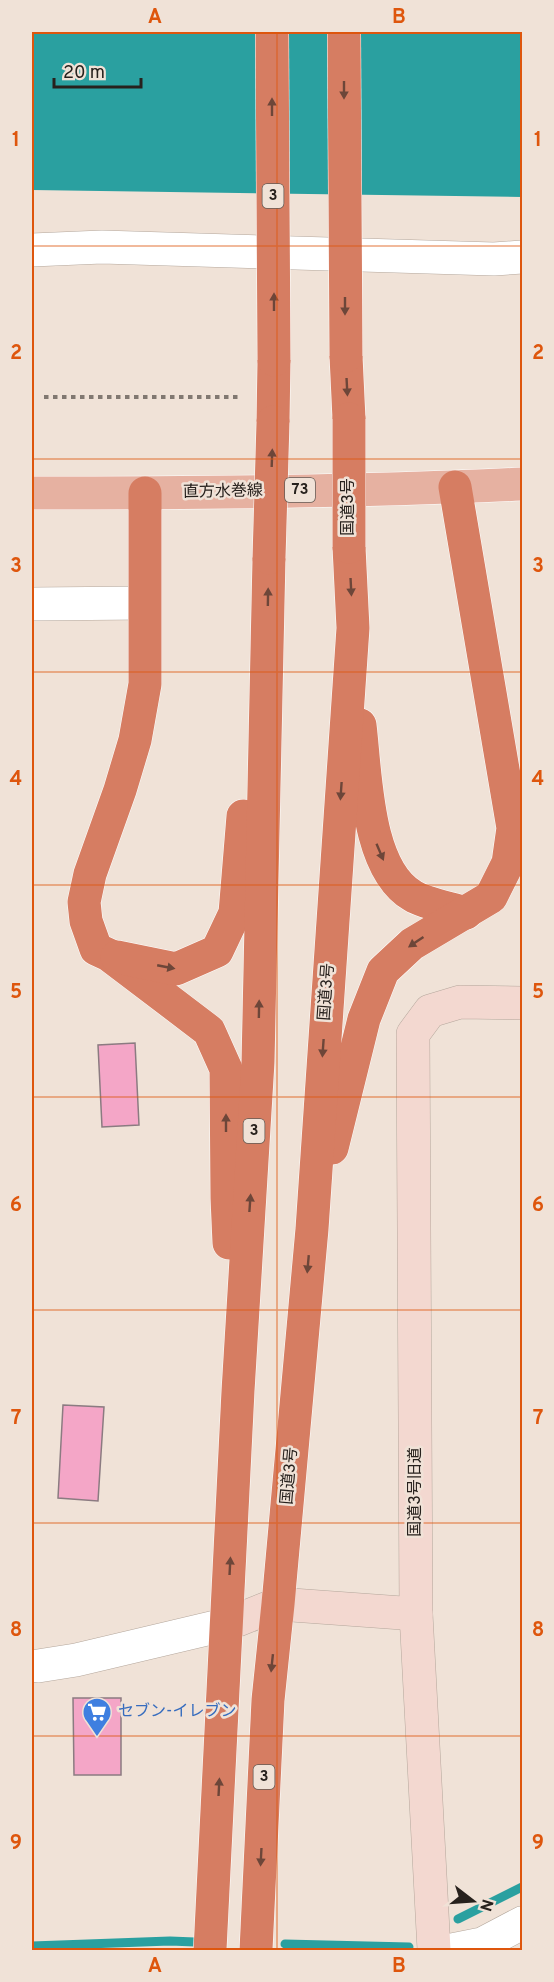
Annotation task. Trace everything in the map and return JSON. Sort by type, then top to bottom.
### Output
[{"type":"highway","name":"3","points":[[210,1950],[238,1391],[258,1062],[274,360],[272,32]]},
{"type":"highway","name":"国道3号","points":[[256,1950],[268,1700],[312,1229],[353,628],[349,547],[349,419],[346,356],[344,32]]},
{"type":"highway","points":[[312,1229],[364,1019],[383,970],[412,944],[491,897],[508,863],[513,828],[455,487]]},
{"type":"highway","points":[[145,493],[145,684],[135,740],[90,874],[84,902],[86,921],[96,949],[109,955],[208,1031],[226,1069],[227,1198],[238,1391]]},
{"type":"highway","points":[[353,628],[359,714],[374,839],[390,877],[413,897],[466,913]]},
{"type":"highway","points":[[109,955],[176,969],[217,951],[235,913],[243,816],[267,636]]},
{"type":"main road","name":"直方水巻線","points":[[32,493],[455,487],[522,483]]},
{"type":"street","points":[[32,250],[102,247],[494,259],[522,257]]},
{"type":"street","points":[[32,604],[145,603]]},
{"type":"street","name":"国道3号旧道","points":[[434,1950],[417,1614],[413,1034],[430,1011],[460,1002],[522,1003]]},
{"type":"street","points":[[38,1666],[76,1660],[228,1624],[278,1604],[417,1614]]},
{"type":"street","points":[[452,1950],[482,1944],[522,1923]]},
{"type":"path","points":[[44,397],[273,410]]},
{"type":"water","points":[[32,32],[522,32],[522,197],[32,190]]},
{"type":"building","points":[[135,1043],[139,1125],[102,1127],[98,1045]]},
{"type":"building","points":[[63,1405],[104,1407],[98,1501],[58,1498]]},
{"type":"building","name":"セブン-イレブン","points":[[73,1698],[121,1698],[121,1775],[74,1775]]},
{"type":"waterway","points":[[458,1919],[522,1887]]},
{"type":"waterway","points":[[32,1946],[195,1942]]},
{"type":"waterway","points":[[285,1944],[409,1947]]},
{"type":"place","name":"セブン-イレブン","points":[[97,1738]]}]
